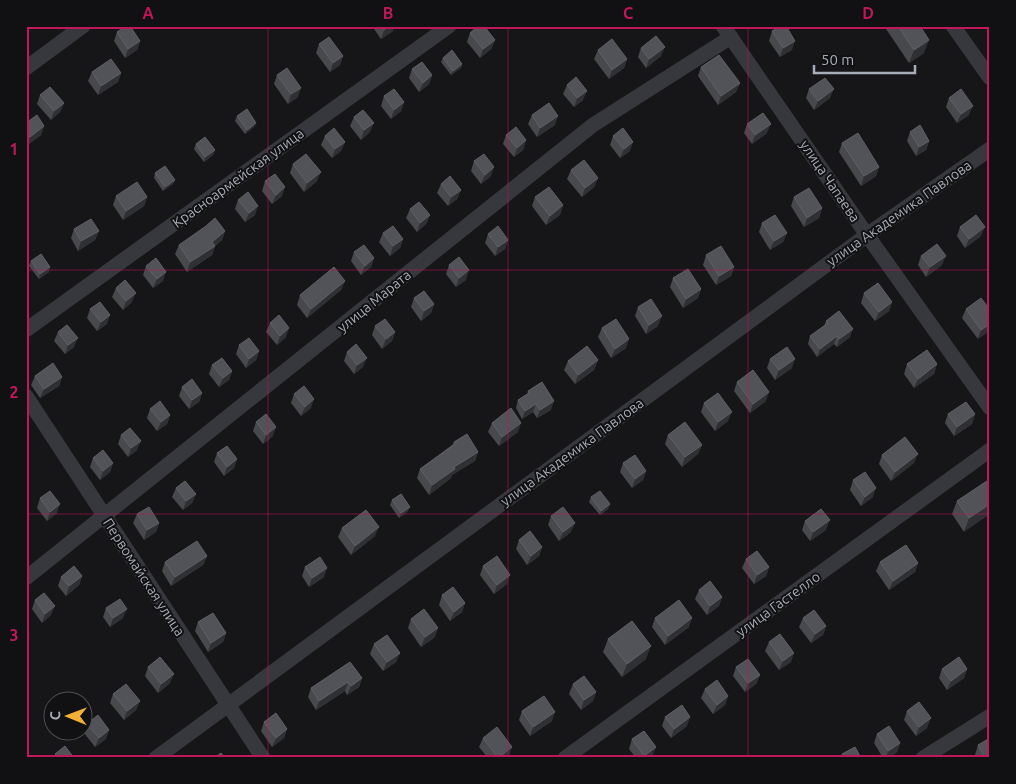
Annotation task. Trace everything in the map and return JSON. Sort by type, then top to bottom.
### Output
[{"type":"street","points":[[26,68],[83,26]]},
{"type":"street","name":"Красноармейская улица","points":[[26,330],[449,26]]},
{"type":"street","points":[[953,26],[990,78]]},
{"type":"street","name":"улица Чапаева","points":[[727,32],[867,235],[990,408]]},
{"type":"street","name":"улица Марата","points":[[26,578],[593,125],[727,32]]},
{"type":"street","name":"улица Академика Павлова","points":[[156,758],[867,235],[990,149]]},
{"type":"street","name":"Первомайская улица","points":[[26,396],[263,758]]},
{"type":"street","name":"улица Гастелло","points":[[565,758],[990,450]]},
{"type":"street","points":[[923,758],[990,716]]},
{"type":"building","points":[[126,26],[130,26],[140,41],[128,49],[117,32]]},
{"type":"building","points":[[478,26],[484,26],[495,40],[483,49],[470,33]]},
{"type":"building","points":[[781,26],[786,26],[795,41],[783,48],[772,31]]},
{"type":"building","points":[[898,26],[920,26],[929,40],[914,50]]},
{"type":"building","points":[[656,36],[665,47],[649,59],[641,48]]},
{"type":"building","points":[[329,37],[343,56],[333,63],[319,44]]},
{"type":"building","points":[[612,39],[627,59],[612,70],[598,50]]},
{"type":"building","points":[[452,50],[462,64],[453,71],[443,58]]},
{"type":"building","points":[[719,55],[740,83],[721,96],[701,67]]},
{"type":"building","points":[[111,59],[121,73],[101,86],[92,72]]},
{"type":"building","points":[[422,62],[432,75],[423,83],[412,69]]},
{"type":"building","points":[[287,68],[301,88],[291,94],[277,75]]},
{"type":"building","points":[[576,77],[587,91],[577,98],[567,85]]},
{"type":"building","points":[[825,78],[834,89],[818,101],[809,89]]},
{"type":"building","points":[[50,87],[64,103],[54,111],[40,95]]},
{"type":"building","points":[[394,89],[404,102],[394,110],[384,96]]},
{"type":"building","points":[[961,89],[973,106],[961,114],[949,98]]},
{"type":"building","points":[[549,103],[558,116],[540,128],[532,115]]},
{"type":"building","points":[[247,109],[256,123],[247,130],[237,116]]},
{"type":"building","points":[[363,110],[374,123],[364,130],[354,117]]},
{"type":"building","points":[[763,113],[771,124],[755,135],[747,124]]},
{"type":"building","points":[[37,115],[44,126],[30,137],[26,132],[26,123]]},
{"type":"building","points":[[920,125],[929,141],[919,147],[910,132]]},
{"type":"building","points":[[516,127],[526,140],[517,148],[506,135]]},
{"type":"building","points":[[334,128],[345,142],[335,149],[325,136]]},
{"type":"building","points":[[623,128],[633,142],[624,149],[613,136]]},
{"type":"building","points":[[858,133],[879,167],[864,176],[842,143]]},
{"type":"building","points":[[205,137],[215,150],[205,157],[196,144]]},
{"type":"building","points":[[306,154],[321,172],[307,183],[293,164]]},
{"type":"building","points":[[484,154],[494,167],[485,175],[474,161]]},
{"type":"building","points":[[584,160],[598,178],[585,188],[571,170]]},
{"type":"building","points":[[165,166],[175,180],[165,187],[155,173]]},
{"type":"building","points":[[275,174],[285,187],[276,195],[265,181]]},
{"type":"building","points":[[450,176],[461,190],[451,197],[441,184]]},
{"type":"building","points":[[137,182],[147,197],[126,211],[116,196]]},
{"type":"building","points":[[549,187],[563,205],[550,216],[535,197]]},
{"type":"building","points":[[809,188],[822,208],[807,218],[794,197]]},
{"type":"building","points":[[248,192],[258,206],[249,213],[238,200]]},
{"type":"building","points":[[419,202],[430,215],[420,223],[410,209]]},
{"type":"building","points":[[775,215],[787,233],[774,241],[762,223]]},
{"type":"building","points":[[976,215],[985,227],[969,239],[960,227]]},
{"type":"building","points":[[215,218],[225,231],[212,242],[215,246],[190,262],[179,245]]},
{"type":"building","points":[[91,219],[99,231],[81,241],[74,229]]},
{"type":"building","points":[[393,226],[403,239],[393,246],[383,233]]},
{"type":"building","points":[[498,226],[508,240],[498,247],[488,234]]},
{"type":"building","points":[[937,244],[946,256],[930,267],[921,256]]},
{"type":"building","points":[[364,245],[374,258],[365,266],[354,252]]},
{"type":"building","points":[[721,246],[734,267],[719,276],[706,255]]},
{"type":"building","points":[[41,254],[50,267],[40,274],[31,261]]},
{"type":"building","points":[[459,257],[469,270],[459,278],[449,265]]},
{"type":"building","points":[[156,258],[166,272],[157,279],[146,266]]},
{"type":"building","points":[[334,267],[345,281],[311,309],[300,295]]},
{"type":"building","points":[[688,269],[701,289],[686,299],[673,278]]},
{"type":"building","points":[[125,280],[136,293],[126,301],[116,288]]},
{"type":"building","points":[[878,283],[892,302],[879,312],[864,293]]},
{"type":"building","points":[[424,291],[434,304],[424,311],[414,298]]},
{"type":"building","points":[[981,298],[990,310],[990,324],[981,330],[966,309]]},
{"type":"building","points":[[651,299],[662,316],[649,325],[638,307]]},
{"type":"building","points":[[100,302],[110,315],[101,322],[90,309]]},
{"type":"building","points":[[839,311],[853,329],[839,339],[837,336],[820,349],[810,336],[828,323],[826,321]]},
{"type":"building","points":[[279,315],[289,328],[280,336],[270,323]]},
{"type":"building","points":[[385,319],[395,332],[386,339],[375,326]]},
{"type":"building","points":[[616,319],[629,339],[615,349],[602,328]]},
{"type":"building","points":[[67,325],[78,338],[68,345],[58,332]]},
{"type":"building","points":[[249,338],[259,351],[249,359],[239,345]]},
{"type":"building","points":[[356,344],[367,358],[357,365],[347,352]]},
{"type":"building","points":[[587,346],[598,360],[578,375],[568,361]]},
{"type":"building","points":[[787,347],[795,359],[779,370],[770,359]]},
{"type":"building","points":[[927,350],[937,364],[918,379],[907,364]]},
{"type":"building","points":[[222,358],[232,371],[223,378],[212,365]]},
{"type":"building","points":[[53,363],[62,377],[44,389],[35,376]]},
{"type":"building","points":[[753,370],[769,392],[753,404],[737,382]]},
{"type":"building","points":[[192,379],[202,393],[192,400],[182,387]]},
{"type":"building","points":[[542,382],[554,401],[540,410],[536,404],[525,411],[518,400]]},
{"type":"building","points":[[304,386],[314,399],[305,407],[294,394]]},
{"type":"building","points":[[718,393],[732,412],[718,422],[704,403]]},
{"type":"building","points":[[160,401],[170,415],[161,422],[150,409]]},
{"type":"building","points":[[966,402],[975,414],[957,427],[948,414]]},
{"type":"building","points":[[511,408],[521,423],[502,437],[492,423]]},
{"type":"building","points":[[266,414],[276,427],[266,435],[256,422]]},
{"type":"building","points":[[685,422],[702,445],[685,457],[668,435]]},
{"type":"building","points":[[130,428],[141,441],[131,448],[121,435]]},
{"type":"building","points":[[467,434],[478,452],[454,467],[455,469],[432,485],[420,469]]},
{"type":"building","points":[[905,437],[918,454],[895,472],[882,455]]},
{"type":"building","points":[[227,446],[237,459],[227,467],[217,453]]},
{"type":"building","points":[[103,450],[113,463],[103,471],[93,458]]},
{"type":"building","points":[[635,455],[646,471],[635,479],[623,463]]},
{"type":"building","points":[[865,472],[876,488],[865,497],[853,480]]},
{"type":"building","points":[[990,479],[990,504],[969,518],[957,501]]},
{"type":"building","points":[[185,481],[196,494],[186,501],[176,488]]},
{"type":"building","points":[[50,491],[60,504],[50,512],[40,498]]},
{"type":"building","points":[[600,491],[610,504],[601,511],[591,497]]},
{"type":"building","points":[[401,494],[410,507],[401,513],[392,500]]},
{"type":"building","points":[[149,507],[159,523],[147,530],[137,514]]},
{"type":"building","points":[[563,507],[575,523],[563,532],[551,516]]},
{"type":"building","points":[[821,509],[830,520],[813,532],[805,521]]},
{"type":"building","points":[[366,510],[379,527],[355,546],[342,528]]},
{"type":"building","points":[[530,531],[542,547],[531,556],[519,540]]},
{"type":"building","points":[[197,541],[207,556],[175,577],[165,562]]},
{"type":"building","points":[[906,545],[918,563],[893,581],[880,562]]},
{"type":"building","points":[[757,551],[769,567],[757,575],[746,559]]},
{"type":"building","points":[[497,556],[510,575],[497,585],[483,566]]},
{"type":"building","points":[[320,557],[327,568],[312,578],[305,567]]},
{"type":"building","points":[[74,566],[82,576],[69,586],[61,577]]},
{"type":"building","points":[[710,581],[722,597],[710,606],[699,590]]},
{"type":"building","points":[[453,587],[465,603],[454,612],[442,595]]},
{"type":"building","points":[[44,593],[55,606],[45,614],[35,600]]},
{"type":"building","points":[[120,599],[127,609],[113,618],[106,608]]},
{"type":"building","points":[[679,600],[692,618],[668,636],[655,618]]},
{"type":"building","points":[[424,609],[438,628],[425,637],[411,619]]},
{"type":"building","points":[[814,610],[826,626],[815,634],[803,618]]},
{"type":"building","points":[[213,613],[226,633],[211,643],[198,622]]},
{"type":"building","points":[[632,621],[651,646],[627,664],[608,639]]},
{"type":"building","points":[[780,634],[794,653],[783,661],[769,642]]},
{"type":"building","points":[[387,635],[400,653],[387,662],[374,644]]},
{"type":"building","points":[[160,657],[174,674],[161,684],[148,667]]},
{"type":"building","points":[[959,657],[967,669],[951,681],[942,669]]},
{"type":"building","points":[[748,659],[760,675],[748,683],[736,667]]},
{"type":"building","points":[[350,662],[362,678],[351,686],[348,682],[319,701],[311,688]]},
{"type":"building","points":[[584,676],[596,692],[584,700],[573,684]]},
{"type":"building","points":[[717,680],[728,696],[717,705],[705,689]]},
{"type":"building","points":[[126,684],[140,701],[127,711],[113,694]]},
{"type":"building","points":[[544,696],[555,712],[533,727],[522,711]]},
{"type":"building","points":[[919,702],[931,718],[919,727],[907,711]]},
{"type":"building","points":[[682,705],[690,717],[674,729],[665,717]]},
{"type":"building","points":[[276,713],[287,729],[276,738],[264,722]]},
{"type":"building","points":[[98,715],[109,730],[99,738],[92,730],[92,720]]},
{"type":"building","points":[[889,726],[900,743],[888,751],[877,734]]},
{"type":"building","points":[[497,727],[512,747],[498,758],[483,738]]},
{"type":"building","points":[[644,731],[656,747],[644,756],[632,739]]},
{"type":"building","points":[[990,738],[990,758],[985,758],[978,745]]},
{"type":"building","points":[[65,746],[74,758],[59,758],[55,754]]},
{"type":"building","points":[[855,747],[861,758],[844,758],[842,754]]},
{"type":"building","points":[[221,753],[225,758],[214,758]]}]
